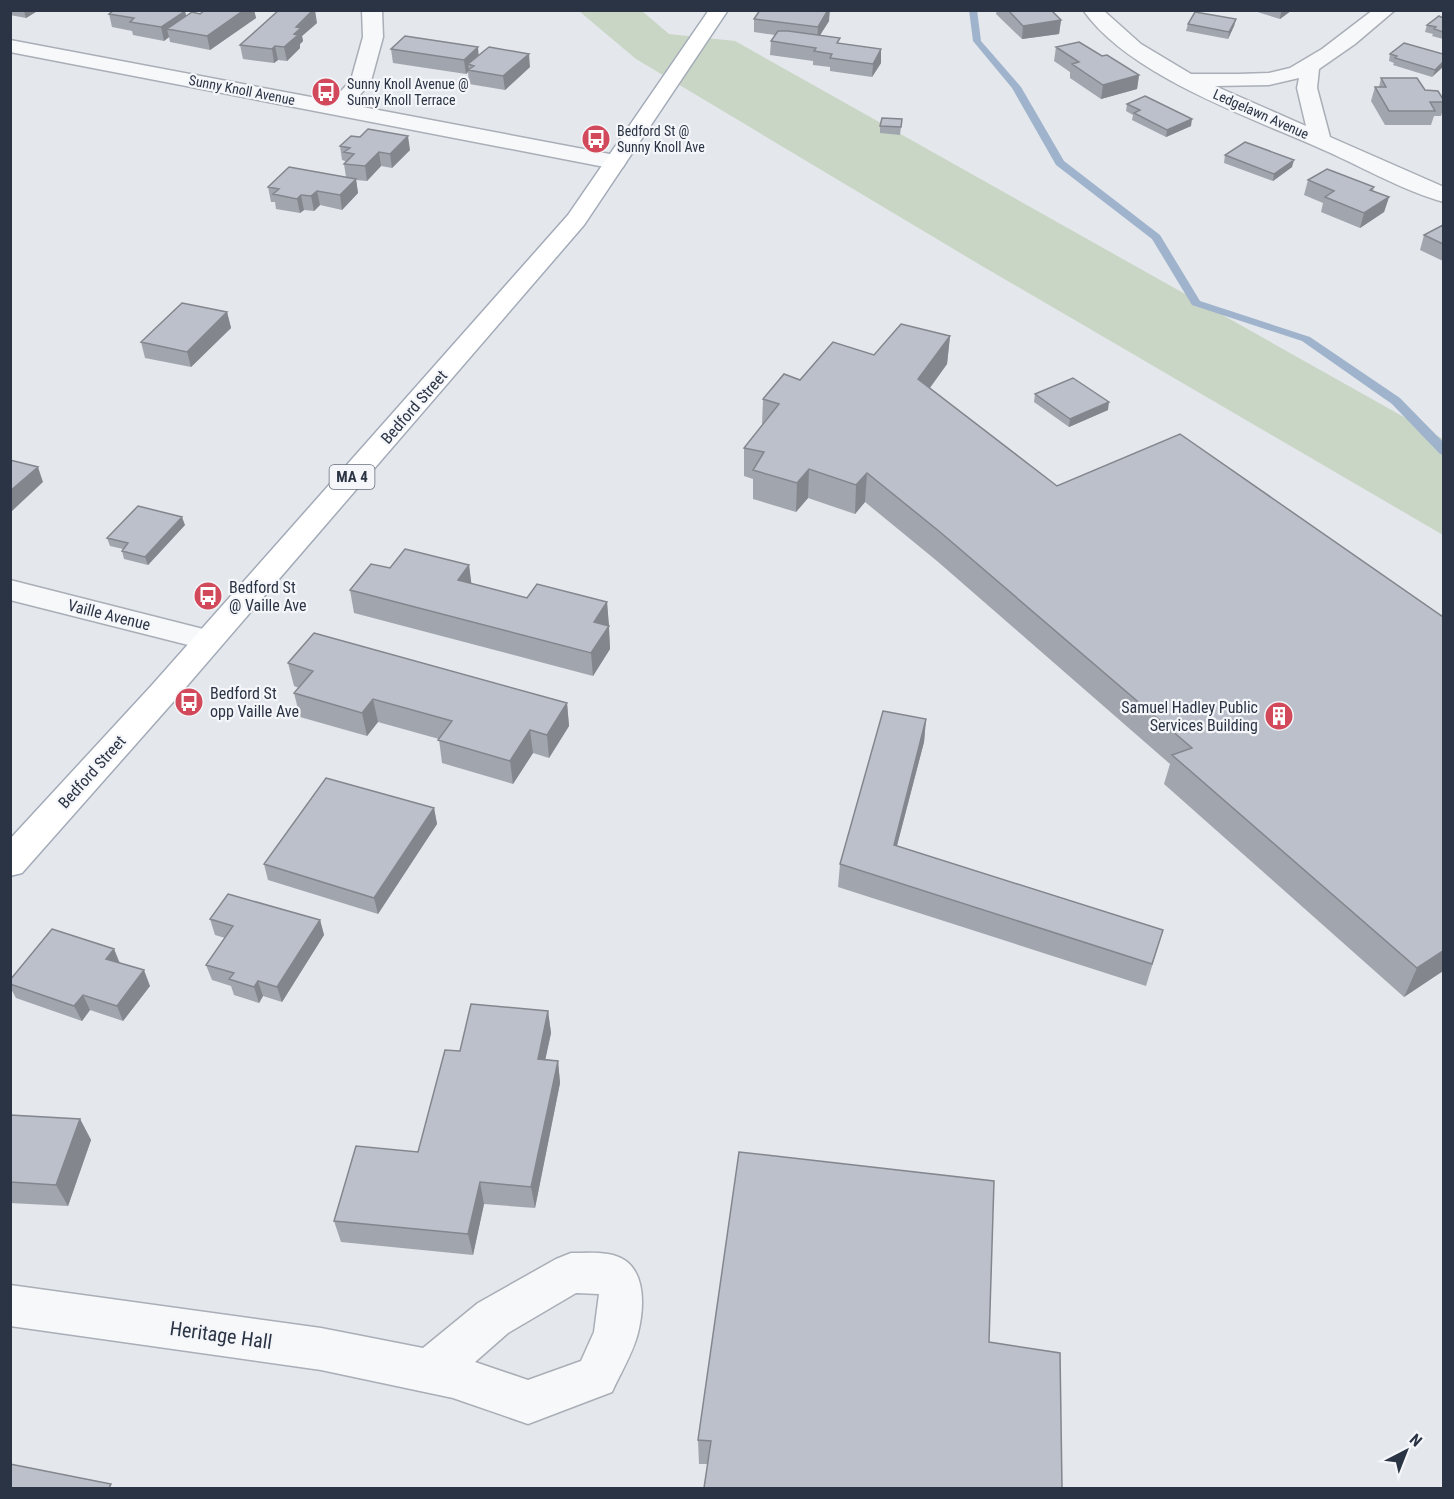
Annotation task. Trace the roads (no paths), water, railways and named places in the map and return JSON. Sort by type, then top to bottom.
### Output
[{"type":"main road","name":"Bedford Street","points":[[10,863],[576,220],[715,11]]},
{"type":"street","points":[[338,108],[361,81],[373,38],[372,10]]},
{"type":"street","name":"Ledgelawn Avenue","points":[[1092,10],[1118,37],[1185,79],[1443,195]]},
{"type":"street","points":[[1185,79],[1243,80],[1281,77],[1309,67],[1386,10]]},
{"type":"street","name":"Sunny Knoll Avenue","points":[[10,46],[615,162]]},
{"type":"street","points":[[1309,67],[1307,88],[1320,141]]},
{"type":"street","name":"Vaille Avenue","points":[[10,590],[208,640]]},
{"type":"street","name":"Heritage Hall","points":[[10,1305],[321,1349],[430,1371]]},
{"type":"waterway","points":[[973,10],[977,41],[1016,87],[1060,163],[1156,237],[1196,303],[1306,339],[1396,401],[1444,451]]},
{"type":"place","name":"Sunny Knoll Avenue @ Sunny Knoll Terrace","points":[[326,92]]},
{"type":"place","name":"Bedford St @ Sunny Knoll Ave","points":[[596,139]]},
{"type":"place","name":"Bedford St @ Vaille Ave","points":[[208,596]]},
{"type":"place","name":"Bedford St opp Vaille Ave","points":[[189,702]]},
{"type":"place","name":"Samuel Hadley Public Services Building","points":[[1279,716]]}]
